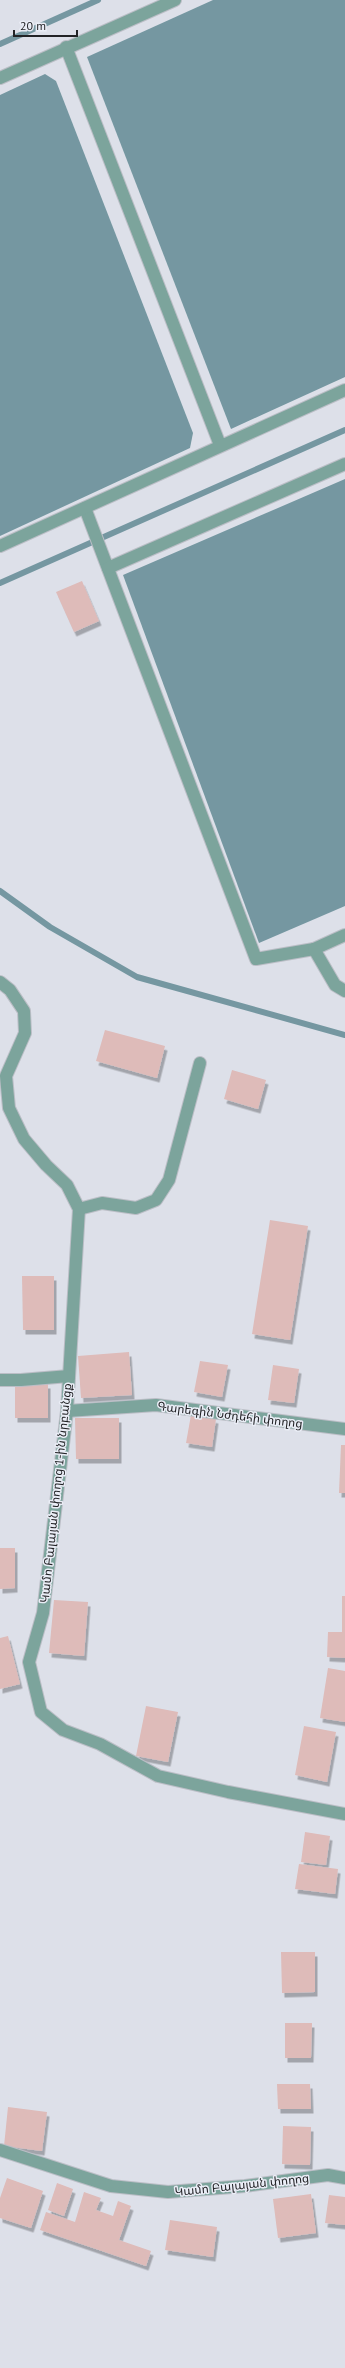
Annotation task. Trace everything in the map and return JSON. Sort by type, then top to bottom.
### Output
[{"type":"street","points":[[0,78],[174,0]]},
{"type":"street","points":[[66,48],[220,445]]},
{"type":"street","points":[[0,546],[220,445],[345,390]]},
{"type":"street","points":[[108,568],[345,464]]},
{"type":"street","points":[[85,508],[256,959],[314,949],[345,935]]},
{"type":"street","points":[[314,949],[335,985],[345,991]]},
{"type":"street","name":"Կամո Բալայան փողոց 1-ին նրբանցք","points":[[0,982],[10,990],[24,1011],[25,1033],[6,1076],[9,1108],[24,1139],[46,1165],[67,1185],[79,1209],[67,1411],[43,1613],[29,1662],[41,1712],[63,1730],[100,1744],[158,1776],[228,1792],[345,1814]]},
{"type":"street","points":[[79,1209],[102,1203],[136,1208],[156,1200],[169,1180],[200,1063]]},
{"type":"street","points":[[0,1380],[69,1376]]},
{"type":"street","name":"Գարեգին Նժդեհի փողոց","points":[[67,1411],[156,1405],[345,1429]]},
{"type":"street","name":"Կամո Բալայան փողոց","points":[[0,2150],[112,2186],[168,2192],[245,2186],[328,2175],[345,2178]]},
{"type":"water","points":[[213,0],[345,0],[345,377],[231,429],[87,57]]},
{"type":"water","points":[[45,74],[56,81],[193,433],[190,448],[0,536],[0,95]]},
{"type":"water","points":[[345,479],[345,906],[259,943],[123,575]]},
{"type":"building","points":[[82,581],[99,621],[74,632],[56,592]]},
{"type":"building","points":[[105,1030],[165,1046],[157,1078],[96,1061]]},
{"type":"building","points":[[232,1070],[266,1080],[258,1109],[224,1099]]},
{"type":"building","points":[[270,1220],[308,1226],[290,1340],[252,1334]]},
{"type":"building","points":[[22,1276],[54,1276],[54,1330],[23,1330]]},
{"type":"building","points":[[129,1352],[132,1395],[81,1398],[78,1356]]},
{"type":"building","points":[[200,1361],[228,1365],[222,1397],[194,1392]]},
{"type":"building","points":[[273,1365],[299,1369],[294,1403],[268,1400]]},
{"type":"building","points":[[15,1384],[48,1384],[48,1418],[15,1418]]},
{"type":"building","points":[[191,1415],[216,1419],[212,1447],[186,1443]]},
{"type":"building","points":[[75,1418],[119,1418],[119,1459],[76,1459]]},
{"type":"building","points":[[341,1445],[345,1445],[345,1493],[339,1493]]},
{"type":"building","points":[[0,1548],[15,1548],[15,1588],[0,1589]]},
{"type":"building","points":[[342,1596],[345,1596],[345,1658],[327,1657],[328,1632],[342,1632]]},
{"type":"building","points":[[54,1600],[88,1602],[84,1656],[49,1653]]},
{"type":"building","points":[[8,1636],[20,1684],[0,1689],[0,1638]]},
{"type":"building","points":[[328,1668],[345,1671],[345,1722],[320,1718]]},
{"type":"building","points":[[146,1706],[178,1712],[168,1762],[136,1756]]},
{"type":"building","points":[[304,1726],[336,1732],[327,1782],[295,1775]]},
{"type":"building","points":[[305,1832],[330,1836],[326,1865],[301,1862]]},
{"type":"building","points":[[299,1864],[338,1869],[335,1894],[295,1889]]},
{"type":"building","points":[[281,1952],[315,1952],[315,1992],[282,1993]]},
{"type":"building","points":[[285,2023],[312,2023],[311,2058],[285,2058]]},
{"type":"building","points":[[277,2084],[310,2084],[311,2109],[278,2109]]},
{"type":"building","points":[[8,2107],[47,2112],[42,2151],[4,2146]]},
{"type":"building","points":[[283,2126],[311,2127],[310,2165],[282,2164]]},
{"type":"building","points":[[7,2178],[43,2191],[31,2228],[0,2218],[0,2198]]},
{"type":"building","points":[[57,2183],[73,2189],[64,2216],[48,2210]]},
{"type":"building","points":[[84,2192],[101,2198],[96,2210],[113,2216],[118,2201],[131,2206],[119,2240],[151,2251],[146,2266],[40,2230],[46,2212],[75,2222]]},
{"type":"building","points":[[311,2194],[316,2233],[278,2238],[273,2199]]},
{"type":"building","points":[[329,2195],[345,2197],[345,2225],[325,2223]]},
{"type":"building","points":[[170,2220],[217,2227],[213,2257],[165,2250]]},
{"type":"waterway","points":[[0,44],[98,0]]},
{"type":"waterway","points":[[0,583],[345,430]]},
{"type":"waterway","points":[[0,891],[50,927],[137,977],[345,1035]]}]
